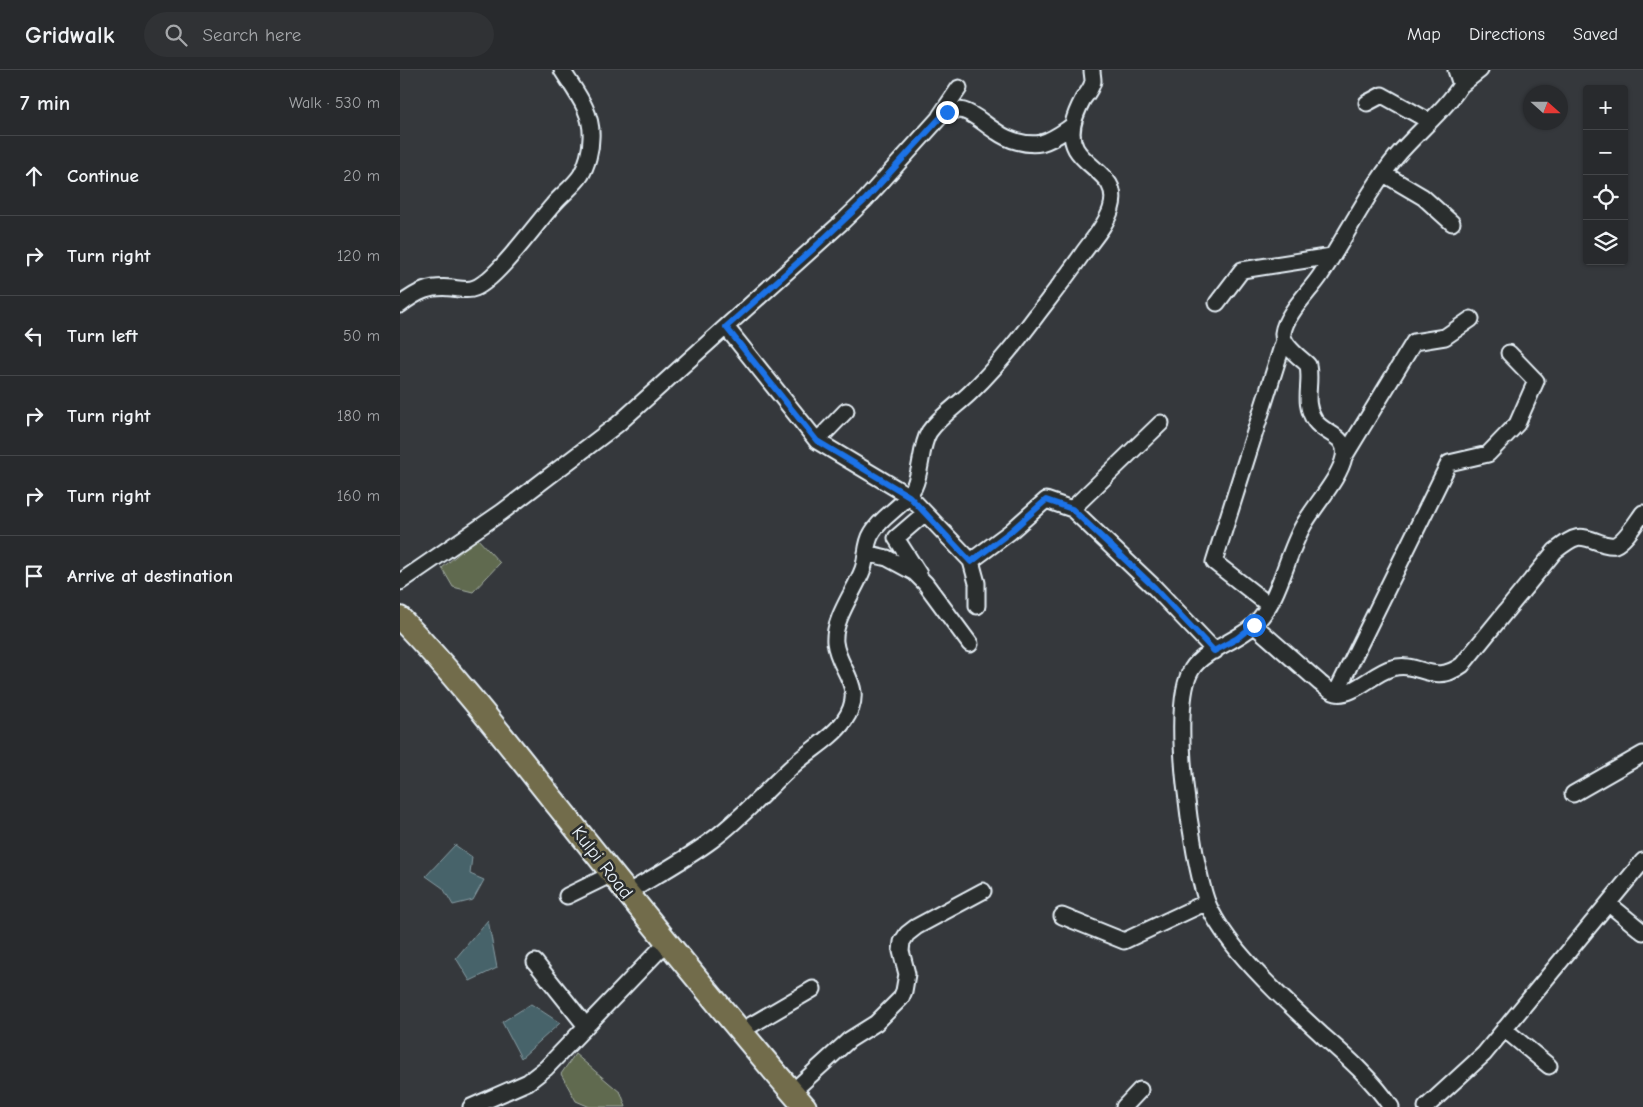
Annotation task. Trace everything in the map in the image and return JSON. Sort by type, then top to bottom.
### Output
[{"type":"main road","name":"Kulpi Road","points":[[400,618],[444,665],[483,712],[667,942],[799,1099]]},
{"type":"street","points":[[400,305],[413,295],[428,289],[438,287],[469,290],[477,287],[504,263],[554,203],[580,177],[585,168],[592,140],[589,116],[562,70]]},
{"type":"street","points":[[627,893],[710,842],[845,720],[853,697],[852,683],[835,643],[836,629],[865,565],[868,542],[872,532],[909,496],[915,484],[928,433],[971,393],[1004,357],[1074,267],[1105,222],[1112,206],[1110,184],[1101,172],[1076,149],[1073,139],[1072,126],[1093,80],[1092,70]]},
{"type":"street","points":[[1456,70],[1461,85]]},
{"type":"street","points":[[1461,85],[1469,70]]},
{"type":"street","points":[[1269,605],[1214,562],[1284,340],[1283,333],[1290,316],[1320,277],[1360,209],[1396,157],[1461,85],[1480,70]]},
{"type":"street","points":[[940,118],[959,88]]},
{"type":"street","points":[[1367,103],[1382,95],[1429,121]]},
{"type":"street","points":[[400,582],[502,512],[618,424],[865,200],[947,112],[955,109],[963,110],[1008,138],[1030,143],[1040,143],[1054,138],[1072,126]]},
{"type":"street","points":[[1384,174],[1423,198],[1452,223]]},
{"type":"street","points":[[1217,303],[1242,270],[1332,256]]},
{"type":"street","points":[[1391,1107],[1345,1055],[1248,963],[1222,932],[1207,902],[1194,851],[1186,801],[1182,731],[1183,705],[1187,681],[1192,668],[1254,625],[1269,605],[1277,591],[1291,551],[1303,526],[1330,486],[1344,457],[1414,342],[1445,337],[1471,318]]},
{"type":"street","points":[[726,327],[817,441],[909,496],[971,562],[977,583],[977,606]]},
{"type":"street","points":[[1284,340],[1308,365],[1307,402],[1315,421],[1323,429],[1340,439],[1344,447],[1344,457]]},
{"type":"street","points":[[1336,693],[1450,463],[1488,454],[1517,424],[1536,381],[1509,353]]},
{"type":"street","points":[[817,441],[846,411]]},
{"type":"street","points":[[1072,509],[1161,423]]},
{"type":"street","points":[[971,562],[1010,532],[1046,500],[1072,509],[1155,588],[1214,651]]},
{"type":"street","points":[[1254,625],[1324,687],[1336,693],[1350,691],[1384,670],[1394,667],[1404,666],[1436,674],[1454,671],[1475,650],[1555,551],[1576,537],[1584,536],[1609,546],[1614,545],[1624,538],[1643,512]]},
{"type":"street","points":[[925,513],[896,538],[925,583],[970,644]]},
{"type":"street","points":[[866,553],[887,558],[901,564],[915,573],[925,583]]},
{"type":"street","points":[[1574,794],[1643,754]]},
{"type":"street","points":[[1426,1107],[1484,1054],[1643,861]]},
{"type":"street","points":[[567,896],[612,874]]},
{"type":"street","points":[[799,1099],[849,1040],[876,1023],[902,998],[906,974],[901,951],[902,942],[908,934],[916,926],[983,891]]},
{"type":"street","points":[[1062,916],[1124,941],[1207,902]]},
{"type":"street","points":[[1609,904],[1643,932]]},
{"type":"street","points":[[471,1107],[528,1082],[546,1068],[667,942]]},
{"type":"street","points":[[535,962],[586,1026]]},
{"type":"street","points":[[741,1031],[813,989]]},
{"type":"street","points":[[1504,1029],[1549,1066]]},
{"type":"street","points":[[1124,1107],[1140,1090]]},
{"type":"green space","points":[[477,538],[500,563],[473,592],[453,587],[442,568]]},
{"type":"green space","points":[[575,1054],[621,1093],[626,1107],[590,1107],[576,1101],[561,1074]]},
{"type":"water","points":[[455,845],[472,857],[470,874],[484,880],[473,900],[453,905],[443,888],[426,876]]},
{"type":"water","points":[[488,920],[497,968],[470,981],[456,958]]},
{"type":"water","points":[[531,1004],[560,1023],[521,1058],[502,1022]]},
{"type":"route","points":[[947,112],[865,200],[726,327],[817,441],[909,496],[971,562],[1010,532],[1046,500],[1072,509],[1155,588],[1214,651],[1236,639],[1254,625]]}]
